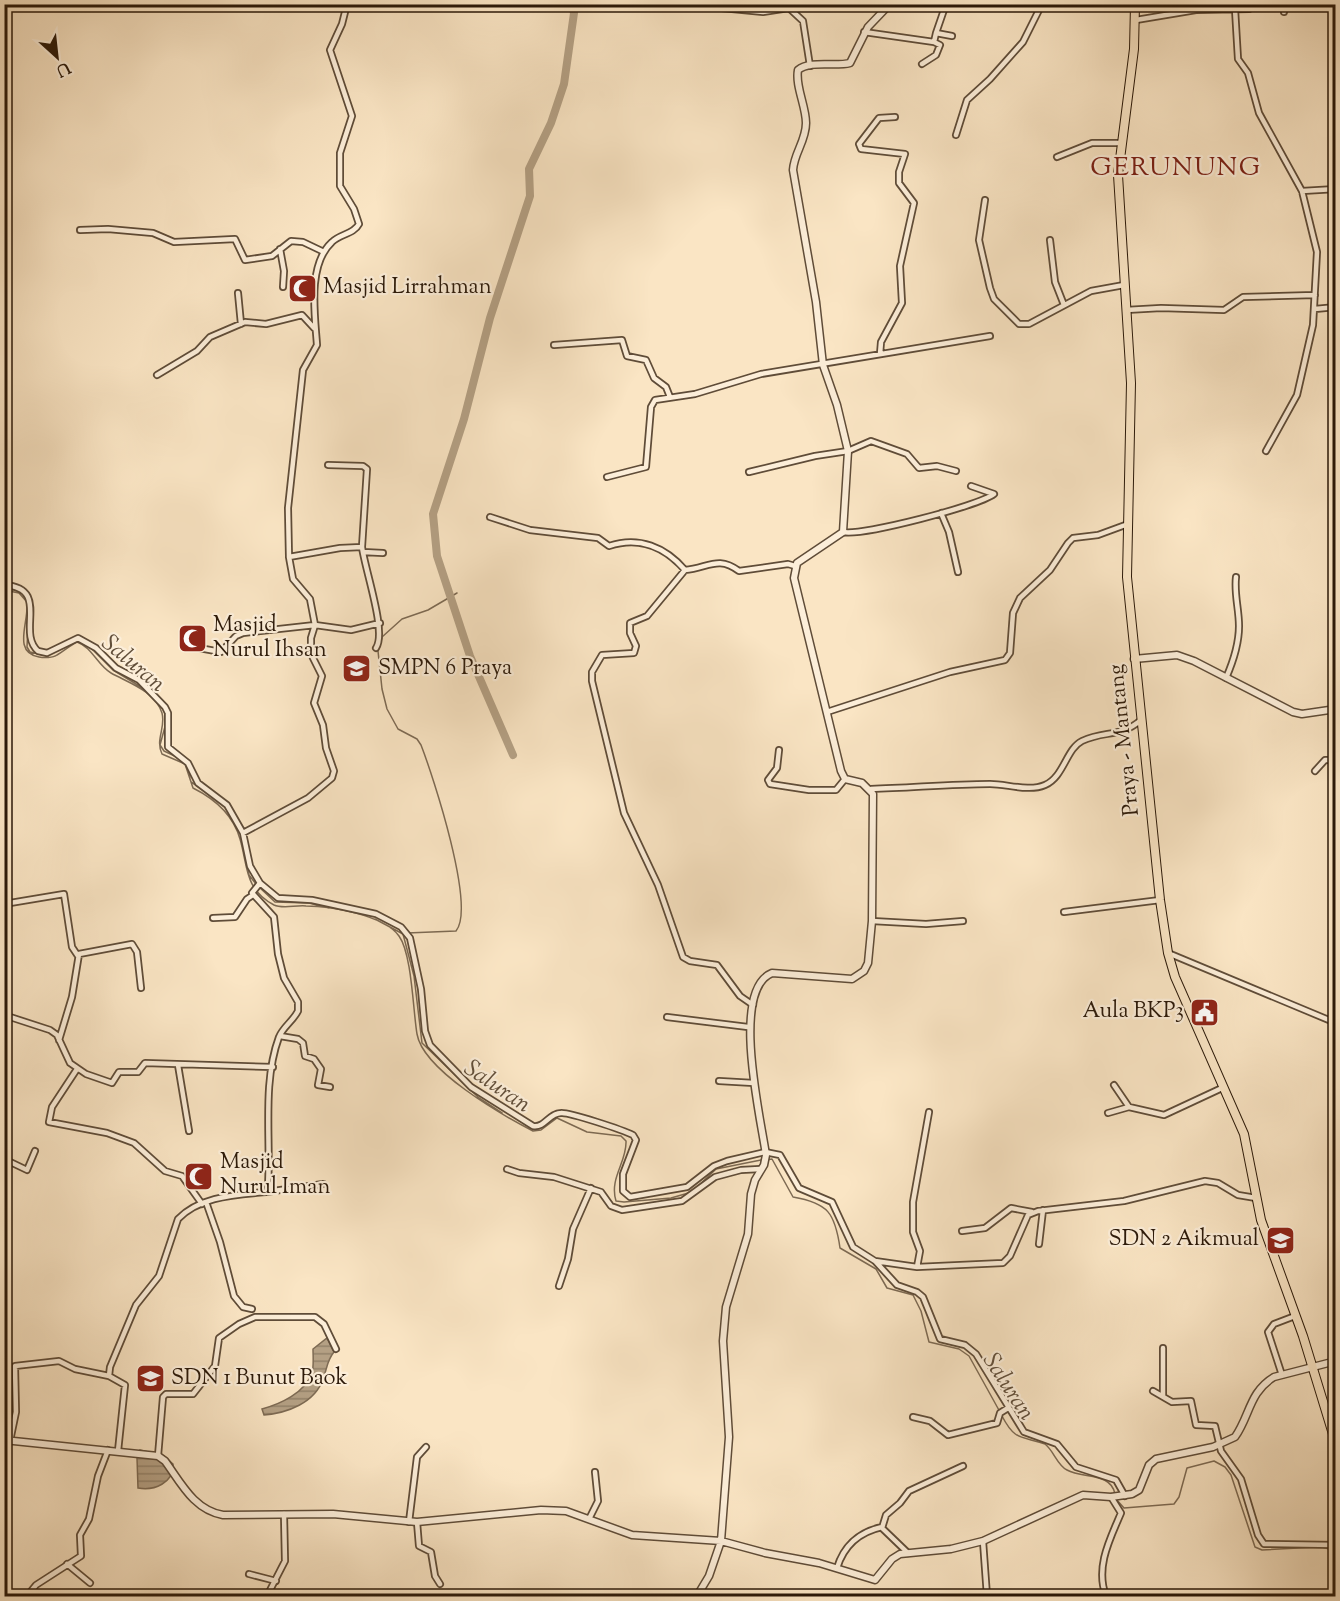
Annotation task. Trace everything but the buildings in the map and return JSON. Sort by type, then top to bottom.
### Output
[{"type":"main road","name":"Praya - Mantang","points":[[1135,4],[1136,20],[1118,175],[1131,383],[1127,577],[1160,900],[1168,953],[1175,977],[1244,1134],[1264,1230],[1295,1316],[1335,1444]]},
{"type":"street","points":[[4,22],[8,4]]},
{"type":"street","points":[[243,833],[308,798],[334,775],[322,725],[314,703],[322,676],[311,654],[311,638],[315,625],[310,599],[292,579],[288,508],[303,370],[317,345],[314,328],[317,269],[324,252],[333,241],[354,231],[359,224],[354,209],[340,186],[340,153],[352,117],[330,50],[342,24],[347,4]]},
{"type":"street","points":[[680,4],[763,12],[789,8],[803,21],[810,66]]},
{"type":"street","points":[[843,532],[849,451],[837,405],[823,365],[816,302],[792,170],[793,160],[804,139],[806,124],[805,104],[797,73],[801,67],[840,66],[850,63],[864,32],[890,4]]},
{"type":"street","points":[[934,42],[946,4]]},
{"type":"street","points":[[956,135],[967,100],[990,79],[1023,42],[1042,4]]},
{"type":"street","points":[[1284,12],[1285,4]]},
{"type":"street","points":[[1232,8],[1238,59],[1248,73],[1257,108],[1302,191],[1316,248],[1315,309],[1295,401],[1266,451]]},
{"type":"street","points":[[1136,20],[1196,10],[1249,9]]},
{"type":"street","points":[[864,32],[934,42],[940,45],[937,53],[922,64]]},
{"type":"street","points":[[936,33],[951,36]]},
{"type":"street","points":[[880,354],[881,342],[902,303],[900,266],[914,203],[899,183],[899,172],[905,154],[861,149],[860,144],[879,118],[895,117]]},
{"type":"street","points":[[1057,157],[1092,142],[1121,143]]},
{"type":"street","points":[[1302,191],[1335,189]]},
{"type":"street","points":[[985,200],[979,243],[994,298],[1021,325],[1029,324],[1099,288],[1124,285]]},
{"type":"street","points":[[80,230],[108,229],[153,233],[174,242],[235,239],[245,260],[272,256],[284,244],[298,241],[324,252]]},
{"type":"street","points":[[1050,240],[1055,282],[1064,305]]},
{"type":"street","points":[[280,249],[284,271],[283,286]]},
{"type":"street","points":[[238,293],[241,324]]},
{"type":"street","points":[[1126,310],[1180,308],[1221,310],[1243,297],[1315,295]]},
{"type":"street","points":[[1315,309],[1335,307]]},
{"type":"street","points":[[157,375],[197,351],[210,337],[250,321],[267,324],[302,315],[314,328]]},
{"type":"street","points":[[607,477],[646,467],[652,403],[655,400],[695,394],[760,374],[990,336]]},
{"type":"street","points":[[554,345],[622,340],[627,356],[646,360],[654,378],[666,387],[670,397]]},
{"type":"street","points":[[749,472],[815,456],[849,451],[871,441],[907,454],[919,468],[937,466],[956,471]]},
{"type":"street","points":[[328,465],[363,466],[367,469],[363,550],[380,623],[380,643],[376,648]]},
{"type":"street","points":[[795,566],[843,532],[867,532],[941,513],[994,494],[971,486]]},
{"type":"street","points":[[941,513],[949,532],[958,572]]},
{"type":"street","points":[[490,517],[530,531],[598,538],[609,546],[626,542],[648,544],[673,556],[685,570]]},
{"type":"street","points":[[827,712],[950,672],[1005,660],[1010,653],[1013,614],[1020,598],[1050,570],[1068,543],[1073,538],[1098,535],[1128,524]]},
{"type":"street","points":[[289,557],[340,548],[383,553]]},
{"type":"street","points":[[753,1005],[740,996],[717,965],[690,961],[683,957],[658,885],[624,813],[592,681],[592,672],[602,655],[636,651],[630,622],[647,616],[685,570],[720,562],[728,563],[739,571],[788,564],[795,566]]},
{"type":"street","points":[[795,566],[798,600],[845,779]]},
{"type":"street","points":[[1226,678],[1232,663],[1239,627],[1235,600],[1236,577]]},
{"type":"street","points":[[4,585],[17,587],[29,599],[30,637],[38,651],[50,652],[78,638],[96,648],[112,665],[146,686],[168,714],[168,747],[188,763],[198,783],[227,805],[243,833],[250,866],[259,884],[278,898],[312,900],[376,914],[401,927],[410,938],[421,989],[425,1031],[430,1045],[471,1087],[533,1126],[542,1125],[554,1114],[569,1113],[633,1135],[636,1140],[622,1182],[623,1191],[630,1197],[662,1194],[687,1187],[714,1166],[777,1153],[784,1158],[799,1188],[832,1202],[843,1222],[850,1244],[875,1261],[897,1285],[923,1297],[940,1340],[965,1345],[976,1354],[1004,1411],[1024,1432],[1057,1444],[1076,1467],[1116,1480],[1117,1497],[1121,1510],[1103,1560],[1102,1576],[1106,1596]]},
{"type":"street","points":[[199,648],[216,653],[225,650],[236,636],[243,633],[315,625],[351,630],[380,623]]},
{"type":"street","points":[[1134,659],[1177,655],[1293,712],[1302,714],[1335,709]]},
{"type":"street","points":[[845,779],[871,789],[993,784],[1037,787],[1049,783],[1057,773],[1064,769],[1078,743],[1096,736],[1123,732],[1141,720]]},
{"type":"street","points":[[778,750],[778,765],[768,780],[770,784],[809,790],[836,790],[845,779]]},
{"type":"street","points":[[1315,771],[1324,760],[1335,760]]},
{"type":"street","points":[[697,1596],[712,1569],[721,1541],[729,1437],[724,1322],[726,1306],[745,1247],[751,1194],[765,1154],[748,1027],[762,982],[772,973],[830,979],[857,977],[868,963],[872,921],[875,802],[871,789]]},
{"type":"street","points":[[213,918],[235,917],[259,884]]},
{"type":"street","points":[[252,893],[274,917],[278,954],[284,978],[298,1002],[298,1011],[294,1020],[280,1036],[273,1067],[266,1192]]},
{"type":"street","points":[[4,904],[64,894],[72,947],[78,957]]},
{"type":"street","points":[[1064,912],[1160,900]]},
{"type":"street","points":[[872,921],[926,924],[963,921]]},
{"type":"street","points":[[59,1040],[72,997],[78,957],[82,953],[132,944],[137,952],[141,988]]},
{"type":"street","points":[[1168,953],[1335,1023]]},
{"type":"street","points":[[4,1014],[34,1022],[50,1030],[59,1040],[64,1054],[77,1069],[112,1083],[119,1071],[138,1072],[145,1063],[273,1067]]},
{"type":"street","points":[[668,1017],[748,1027]]},
{"type":"street","points":[[280,1036],[298,1039],[303,1043],[305,1056],[314,1059],[321,1069],[318,1085],[330,1088]]},
{"type":"street","points":[[178,1065],[189,1131]]},
{"type":"street","points":[[77,1069],[52,1107],[49,1122],[107,1133],[134,1143],[165,1171],[182,1176],[204,1203],[234,1296],[243,1307],[252,1309]]},
{"type":"street","points":[[719,1081],[754,1083]]},
{"type":"street","points":[[1114,1085],[1129,1107]]},
{"type":"street","points":[[1108,1113],[1129,1107],[1164,1115],[1222,1088]]},
{"type":"street","points":[[917,1267],[920,1251],[913,1232],[913,1202],[929,1112]]},
{"type":"street","points":[[4,1159],[27,1170],[35,1151]]},
{"type":"street","points":[[507,1169],[519,1173],[554,1177],[591,1188],[602,1192],[611,1206],[622,1210],[681,1200],[695,1194],[715,1177],[762,1167]]},
{"type":"street","points":[[962,1231],[985,1228],[1011,1208],[1032,1212],[1124,1201],[1205,1180],[1218,1183],[1238,1195],[1256,1198]]},
{"type":"street","points":[[109,1376],[110,1367],[136,1305],[159,1276],[178,1219],[204,1203],[225,1196],[323,1184]]},
{"type":"street","points":[[559,1286],[568,1259],[573,1229],[591,1188]]},
{"type":"street","points":[[1039,1244],[1043,1210]]},
{"type":"street","points":[[875,1261],[917,1267],[1003,1263],[1010,1256],[1032,1212]]},
{"type":"street","points":[[1282,1375],[1268,1332],[1275,1324],[1295,1316]]},
{"type":"street","points":[[158,1456],[163,1397],[166,1394],[193,1394],[215,1366],[219,1338],[239,1324],[255,1317],[315,1317],[324,1324],[336,1349]]},
{"type":"street","points":[[1163,1348],[1163,1395]]},
{"type":"street","points":[[118,1451],[125,1383],[109,1376],[75,1369],[59,1361],[15,1366],[16,1412],[7,1440],[158,1456],[165,1461],[187,1492],[208,1511],[232,1516],[333,1514],[409,1522],[541,1510],[566,1511],[632,1535],[721,1541],[837,1568],[875,1580],[895,1557],[908,1553],[951,1549],[983,1541],[1083,1495],[1117,1497],[1139,1490],[1149,1465],[1156,1459],[1219,1445],[1235,1437],[1260,1387],[1282,1375],[1335,1361]]},
{"type":"street","points":[[1153,1391],[1172,1402],[1191,1401],[1196,1425],[1214,1425],[1219,1445],[1241,1479],[1258,1535],[1264,1544],[1335,1545]]},
{"type":"street","points":[[912,1418],[930,1421],[947,1435],[957,1435],[997,1423],[1004,1411]]},
{"type":"street","points":[[409,1522],[417,1457],[426,1447]]},
{"type":"street","points":[[27,1596],[36,1585],[81,1556],[80,1535],[87,1525],[98,1476],[108,1450]]},
{"type":"street","points":[[882,1527],[886,1515],[900,1503],[909,1491],[963,1466]]},
{"type":"street","points":[[589,1519],[598,1501],[595,1472]]},
{"type":"street","points":[[267,1596],[285,1561],[284,1514]]},
{"type":"street","points":[[417,1522],[419,1546],[431,1551],[435,1576],[440,1584]]},
{"type":"street","points":[[837,1568],[841,1556],[858,1536],[882,1527]]},
{"type":"street","points":[[882,1527],[908,1553]]},
{"type":"street","points":[[983,1541],[987,1596]]},
{"type":"street","points":[[67,1564],[90,1583]]},
{"type":"street","points":[[249,1574],[276,1581]]},
{"type":"street","points":[[999,1596],[1013,1596]]},
{"type":"shaded area","points":[[327,1338],[334,1352],[314,1394],[291,1409],[264,1415],[262,1409],[284,1401],[298,1392],[309,1380],[312,1373],[313,1349]]},
{"type":"shaded area","points":[[140,1450],[164,1456],[173,1464],[167,1481],[156,1487],[138,1488],[137,1458]]},
{"type":"waterway","points":[[513,755],[470,656],[437,556],[433,514],[464,419],[490,318],[530,196],[529,169],[551,123],[564,84],[574,13],[571,4]]},
{"type":"waterway","name":"Saluran","points":[[4,590],[19,593],[27,602],[24,643],[31,654],[53,657],[77,642],[87,648],[106,670],[148,693],[154,699],[159,705],[163,718],[160,743],[162,754],[185,764],[193,788],[216,802],[233,822],[252,884],[264,899],[277,906],[316,906],[356,913],[382,922],[399,936],[407,956],[417,1034],[422,1048],[433,1062],[466,1090],[533,1131],[541,1130],[557,1118],[587,1132],[621,1136],[626,1141],[626,1149],[616,1177],[614,1193],[616,1201],[671,1198],[692,1192],[716,1169],[761,1160]]},
{"type":"waterway","points":[[407,933],[456,931],[461,917],[461,896],[443,811],[427,761],[417,739],[398,729],[387,709],[382,689],[378,651],[382,637],[402,619],[428,610],[457,593]]},
{"type":"waterway","name":"Saluran","points":[[28,626],[27,647],[30,652],[48,656]]},
{"type":"waterway","name":"Saluran","points":[[91,648],[113,670],[146,690]]},
{"type":"waterway","name":"Saluran","points":[[166,723],[160,745],[164,751],[179,758]]},
{"type":"waterway","name":"Saluran","points":[[188,768],[190,778]]},
{"type":"waterway","name":"Saluran","points":[[191,782],[210,794]]},
{"type":"waterway","name":"Saluran","points":[[247,864],[249,875],[256,884]]},
{"type":"waterway","name":"Saluran","points":[[259,887],[275,902],[309,903],[329,908]]},
{"type":"waterway","name":"Saluran","points":[[375,919],[403,934],[414,976],[422,1043],[479,1098],[502,1113]]},
{"type":"waterway","name":"Saluran","points":[[766,1160],[772,1159],[793,1197],[805,1199],[828,1212],[835,1226],[840,1248],[876,1269],[887,1288],[913,1295],[921,1311],[929,1342],[959,1349],[969,1356],[1000,1412]]},
{"type":"waterway","name":"Saluran","points":[[1002,1416],[1015,1434],[1045,1444],[1064,1468],[1073,1473],[1096,1477],[1108,1482],[1115,1494]]},
{"type":"waterway","name":"Saluran","points":[[1116,1499],[1124,1508],[1174,1504],[1179,1497],[1187,1468],[1214,1461],[1225,1467],[1231,1475],[1255,1547],[1262,1550],[1317,1547]]},
{"type":"waterway","name":"Saluran","points":[[1322,1547],[1336,1551]]},
{"type":"place","name":"Masjid Lirrahman","points":[[302,288]]},
{"type":"place","name":"Masjid Nurul Ihsan","points":[[192,639]]},
{"type":"place","name":"SMPN 6 Praya","points":[[357,669]]},
{"type":"place","name":"Aula BKP3","points":[[1205,1012]]},
{"type":"place","name":"Masjid Nurul Iman","points":[[199,1176]]},
{"type":"place","name":"SDN 2 Aikmual","points":[[1280,1240]]},
{"type":"place","name":"SDN 1 Bunut Baok","points":[[150,1379]]},
{"type":"district","name":"GERUNUNG","points":[[1176,168]]}]
